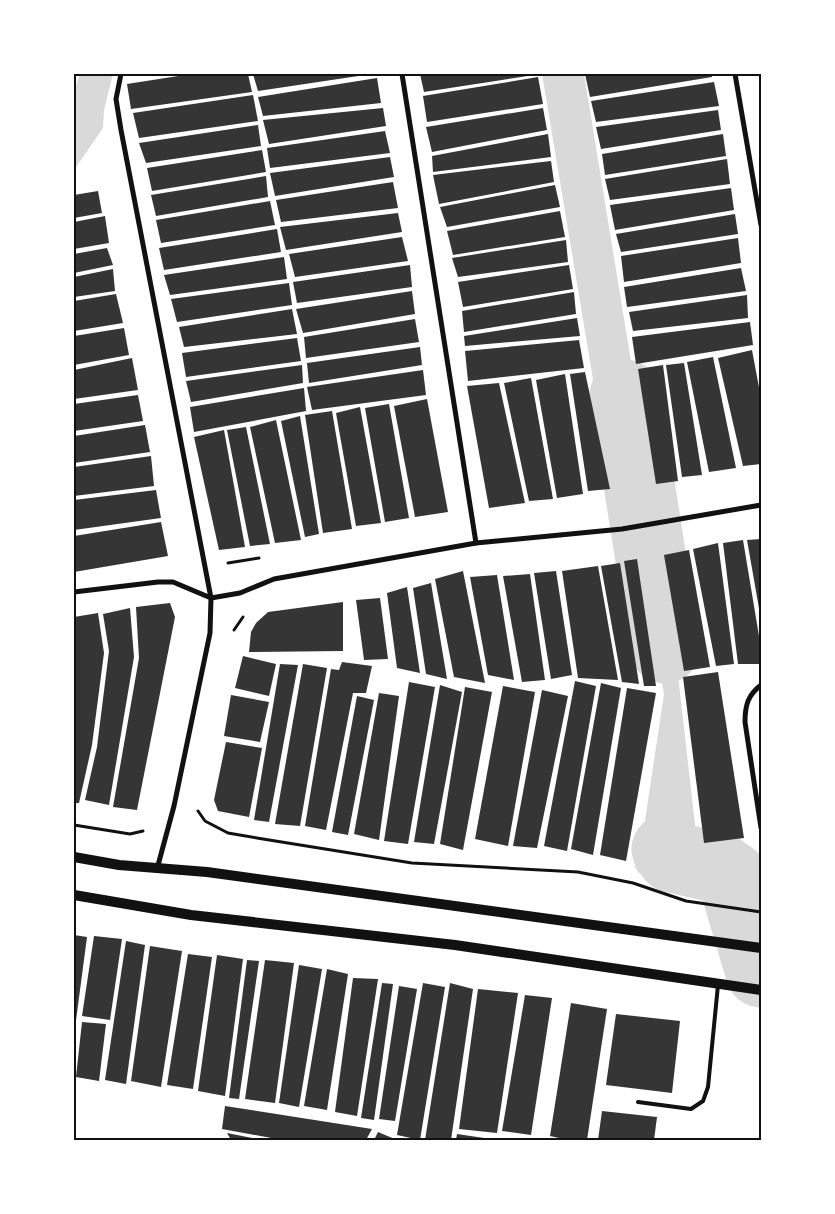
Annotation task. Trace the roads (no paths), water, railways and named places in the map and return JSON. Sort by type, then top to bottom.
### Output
[{"type":"main road","points":[[74,857],[157,870],[206,872],[761,948]]},
{"type":"main road","points":[[74,895],[191,914],[455,945],[761,990]]},
{"type":"street","points":[[121,74],[116,99],[119,122],[211,598],[210,633],[174,806],[157,870]]},
{"type":"street","points":[[402,74],[476,543]]},
{"type":"street","points":[[735,74],[761,225]]},
{"type":"street","points":[[74,592],[158,582],[173,582],[211,598],[240,593],[274,579],[476,543],[622,529],[761,505]]},
{"type":"street","points":[[761,686],[752,693],[745,706],[745,722],[761,828]]},
{"type":"lane","points":[[638,1102],[691,1109],[703,1101],[708,1088],[718,984]]},
{"type":"waterway","points":[[625,395],[665,648]]},
{"type":"waterway","points":[[667,849],[672,857],[719,868],[733,878],[761,972]]}]
